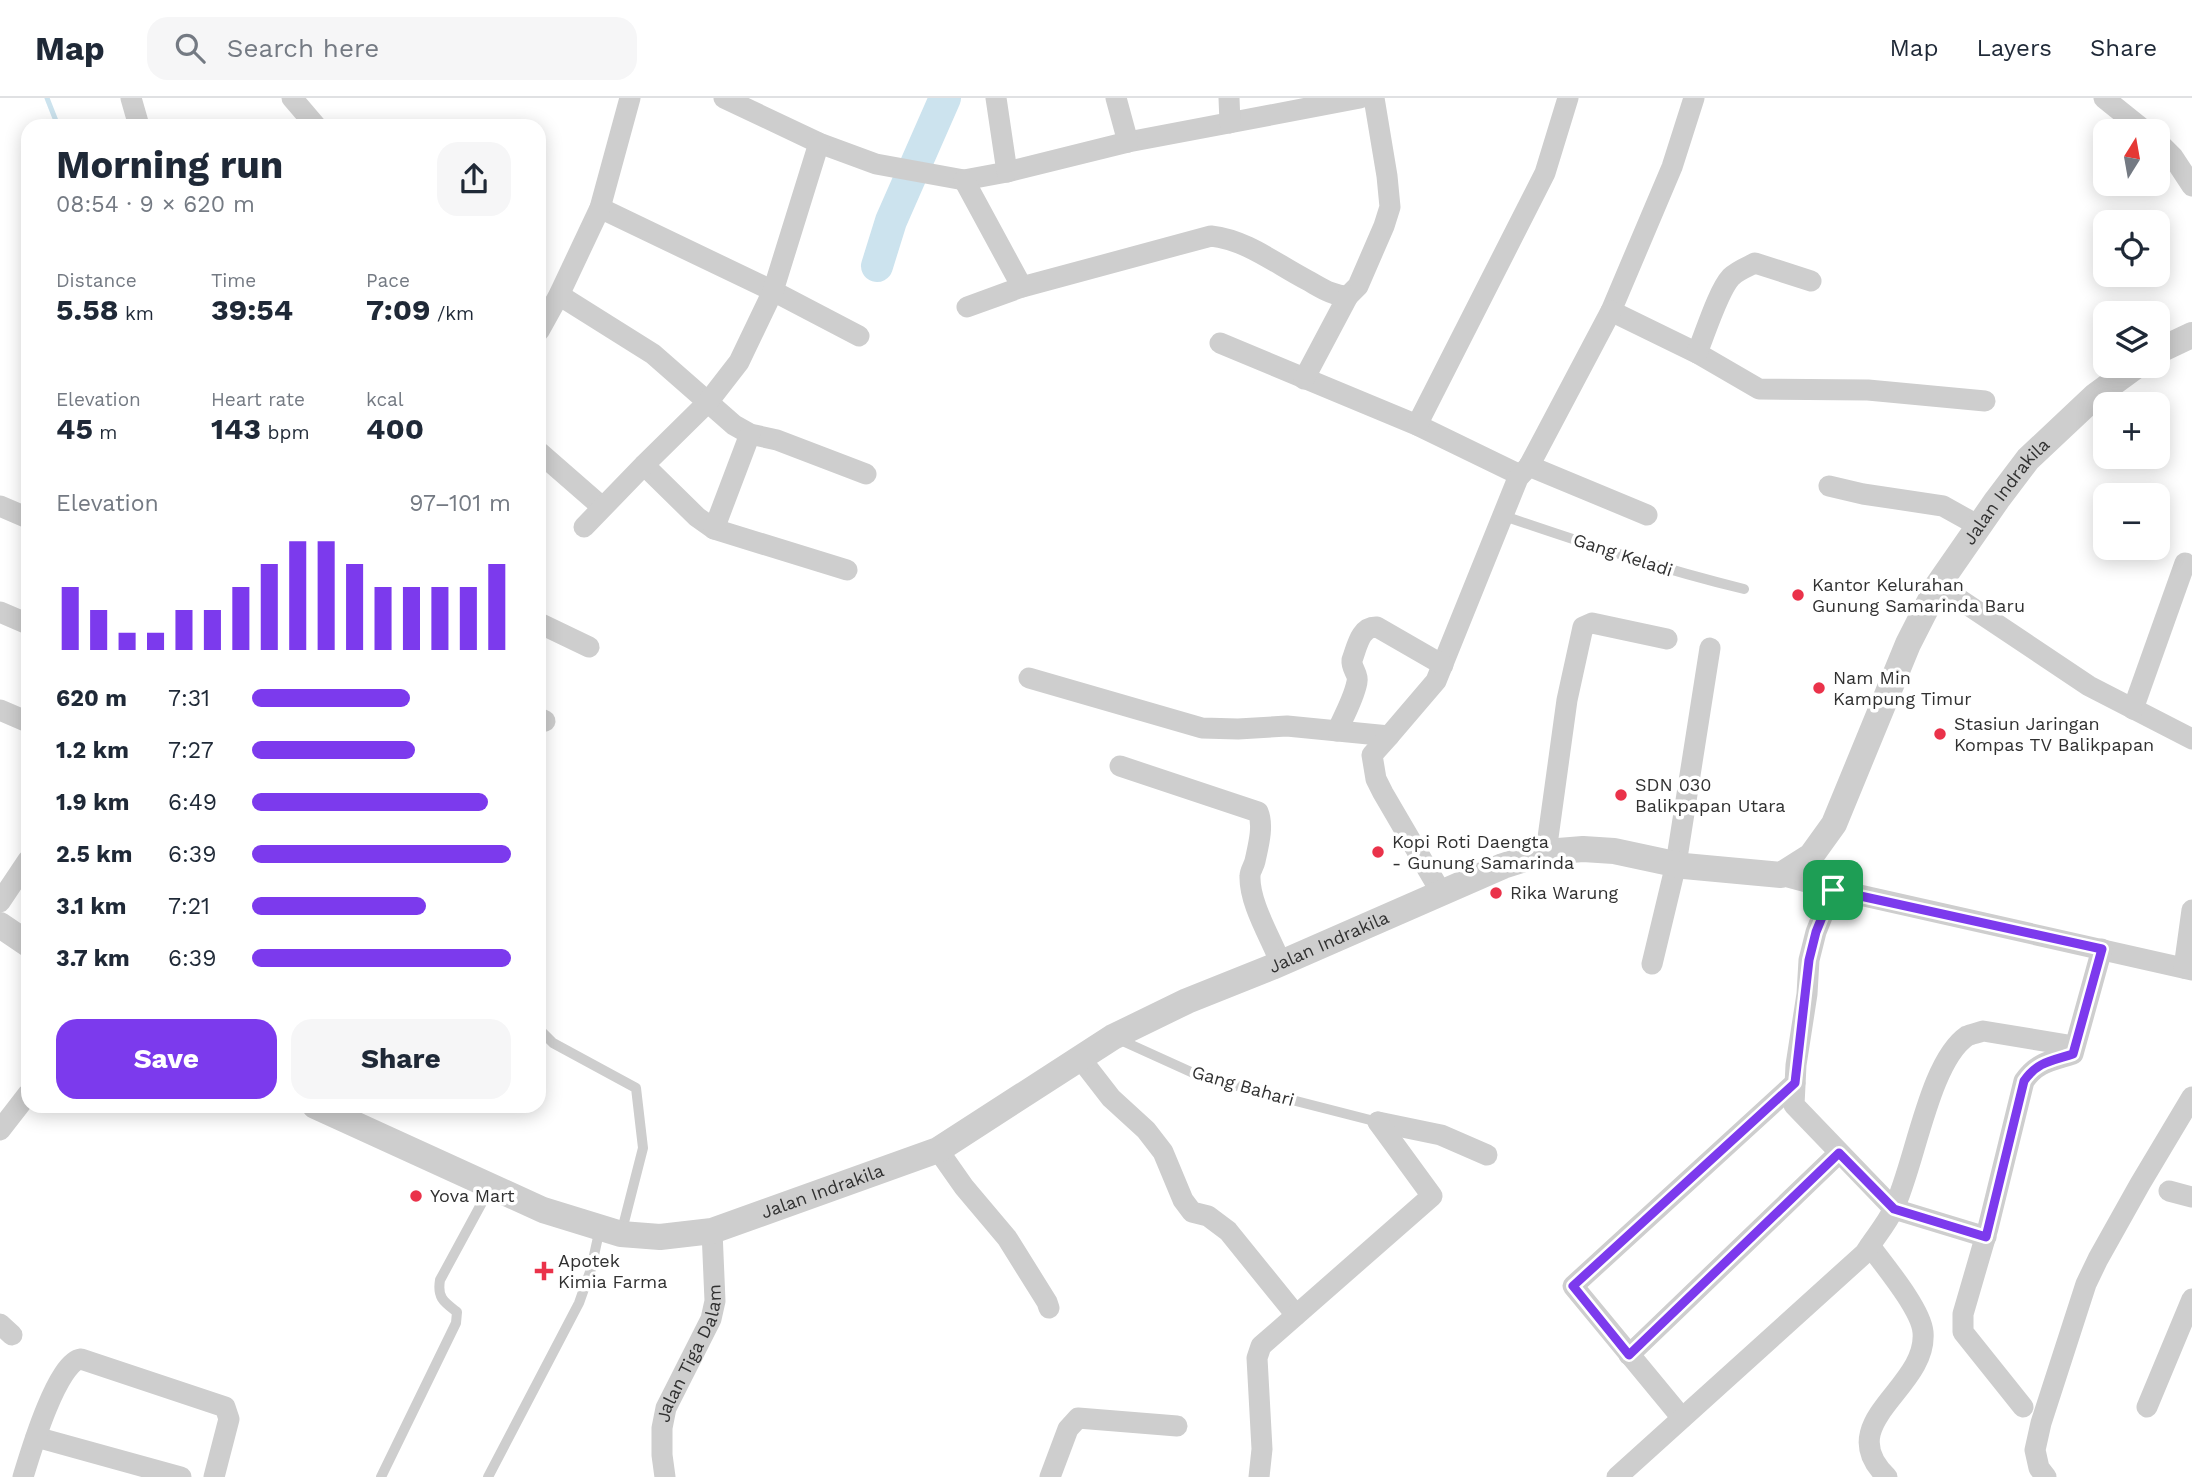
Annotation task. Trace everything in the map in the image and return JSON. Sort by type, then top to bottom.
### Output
[{"type":"street","points":[[131,98],[137,119]]},
{"type":"street","points":[[292,98],[310,119]]},
{"type":"street","points":[[546,318],[600,208],[630,98]]},
{"type":"street","points":[[724,98],[819,143],[876,164],[964,180],[1128,142],[1360,98]]},
{"type":"street","points":[[996,98],[1007,172]]},
{"type":"street","points":[[1116,98],[1128,142]]},
{"type":"street","points":[[1229,98],[1230,122]]},
{"type":"street","points":[[1304,379],[1348,296],[1358,286],[1390,207],[1374,98]]},
{"type":"street","points":[[1417,425],[1545,173],[1568,98]]},
{"type":"street","points":[[1443,894],[1376,779],[1372,755],[1436,681],[1524,470],[1611,311],[1672,167],[1694,98]]},
{"type":"street","points":[[2104,98],[2129,119]]},
{"type":"street","points":[[584,527],[708,402],[739,362],[773,291],[819,143]]},
{"type":"street","points":[[2170,154],[2192,186]]},
{"type":"street","points":[[964,180],[1022,287]]},
{"type":"street","points":[[600,208],[773,291],[859,336]]},
{"type":"street","points":[[967,307],[1022,287],[1211,236],[1226,238],[1254,249],[1336,296],[1348,296]]},
{"type":"street","points":[[1697,354],[1722,290],[1737,272],[1755,263],[1811,281]]},
{"type":"street","points":[[559,295],[653,354],[734,425],[750,434],[777,440],[866,474]]},
{"type":"street","points":[[1611,311],[1697,354],[1759,390],[1868,390],[1985,401]]},
{"type":"street","points":[[2170,345],[2192,335]]},
{"type":"street","points":[[1220,343],[1524,470],[1647,515]]},
{"type":"street","name":"Jalan Indrakila","points":[[330,1113],[544,1210],[610,1231],[660,1237],[712,1231],[938,1150],[1114,1037],[1187,1002],[1281,964],[1503,866],[1546,852],[1583,849],[1614,851],[1676,864],[1781,875],[1811,856],[1834,824],[1908,644],[1938,585],[2028,459],[2095,397],[2120,378]]},
{"type":"street","points":[[715,529],[750,434]]},
{"type":"street","points":[[546,458],[602,507]]},
{"type":"street","points":[[643,465],[697,517],[715,529],[847,570]]},
{"type":"street","points":[[1829,486],[1943,506],[1979,526]]},
{"type":"street","points":[[0,506],[21,515]]},
{"type":"street","points":[[2133,709],[2185,563]]},
{"type":"street","points":[[1938,585],[2090,686],[2192,739]]},
{"type":"street","points":[[0,612],[21,621]]},
{"type":"street","points":[[1546,852],[1567,700],[1583,627],[1592,623],[1667,639]]},
{"type":"street","points":[[546,626],[589,647]]},
{"type":"street","points":[[1337,731],[1357,684],[1357,676],[1351,665],[1367,629],[1377,627],[1443,665]]},
{"type":"street","points":[[1652,964],[1676,864],[1710,648]]},
{"type":"street","points":[[1029,678],[1202,728],[1287,726],[1389,736]]},
{"type":"street","points":[[0,710],[21,719]]},
{"type":"street","points":[[1119,766],[1258,813],[1261,824],[1250,874],[1251,885],[1256,909],[1281,964]]},
{"type":"street","points":[[0,902],[21,870]]},
{"type":"street","points":[[1781,875],[1833,890],[2188,969],[2192,910]]},
{"type":"street","points":[[1833,890],[1816,932],[1809,960],[1794,1105],[1894,1209],[1986,1237]]},
{"type":"street","points":[[0,925],[21,939]]},
{"type":"street","points":[[2023,1407],[1963,1332],[1963,1314],[1986,1237],[2024,1081],[2032,1069],[2041,1064],[2073,1054],[2102,949]]},
{"type":"street","points":[[1617,1477],[1865,1253],[1894,1209],[1912,1162],[1930,1097],[1951,1052],[1968,1036],[1983,1031],[2074,1046]]},
{"type":"street","points":[[1080,1058],[1111,1098],[1146,1130],[1163,1152],[1183,1200],[1192,1212],[1208,1216],[1227,1231],[1296,1315]]},
{"type":"street","points":[[1682,1418],[1573,1286],[1795,1083]]},
{"type":"street","points":[[2046,1477],[2039,1468],[2035,1450],[2041,1423],[2086,1284],[2140,1184],[2192,1097]]},
{"type":"street","points":[[0,1130],[7,1106]]},
{"type":"street","points":[[1378,1122],[1441,1135],[1487,1154]]},
{"type":"street","points":[[1259,1477],[1262,1449],[1257,1359],[1261,1346],[1432,1196],[1378,1122]]},
{"type":"street","points":[[938,1150],[964,1187],[1007,1238],[1049,1308]]},
{"type":"street","points":[[1629,1355],[1839,1153]]},
{"type":"street","points":[[2169,1191],[2192,1197]]},
{"type":"street","name":"Jalan Tiga Dalam","points":[[665,1477],[662,1428],[666,1408],[711,1320],[715,1301],[712,1231]]},
{"type":"street","points":[[1870,1246],[1901,1287],[1923,1330],[1922,1350],[1906,1378],[1874,1422],[1868,1438],[1874,1461],[1887,1477]]},
{"type":"street","points":[[2147,1407],[2192,1299]]},
{"type":"street","points":[[23,1477],[53,1394],[65,1372],[75,1360],[82,1359],[225,1407],[229,1419],[215,1477]]},
{"type":"street","points":[[1050,1477],[1068,1429],[1078,1418],[1177,1426]]},
{"type":"street","points":[[36,1437],[181,1477]]},
{"type":"lane","name":"Gang Keladi","points":[[1504,516],[1626,557],[1744,589]]},
{"type":"lane","points":[[488,1477],[579,1303],[643,1148],[636,1088],[553,1043],[546,1036]]},
{"type":"lane","name":"Gang Bahari","points":[[1114,1037],[1202,1077],[1378,1122]]},
{"type":"lane","points":[[381,1477],[456,1323],[457,1312],[444,1303],[439,1294],[440,1280],[491,1186]]},
{"type":"waterway","points":[[47,98],[55,119]]},
{"type":"waterway","points":[[877,266],[891,221],[945,98]]},
{"type":"place","name":"Kantor Kelurahan Gunung Samarinda Baru","points":[[1798,595]]},
{"type":"place","name":"Nam Min Kampung Timur","points":[[1819,688]]},
{"type":"place","name":"Stasiun Jaringan Kompas TV Balikpapan","points":[[1940,734]]},
{"type":"place","name":"SDN 030 Balikpapan Utara","points":[[1621,795]]},
{"type":"place","name":"Kopi Roti Daengta - Gunung Samarinda","points":[[1378,852]]},
{"type":"place","name":"Rika Warung","points":[[1496,893]]},
{"type":"place","name":"Yova Mart","points":[[416,1196]]},
{"type":"place","name":"Apotek Kimia Farma","points":[[544,1271]]},
{"type":"route","points":[[1833,890],[2102,949],[2073,1054],[2041,1064],[2032,1069],[2024,1081],[1986,1237],[1894,1209],[1839,1153],[1629,1355],[1573,1286],[1795,1083],[1809,960],[1816,932],[1833,890]]}]
